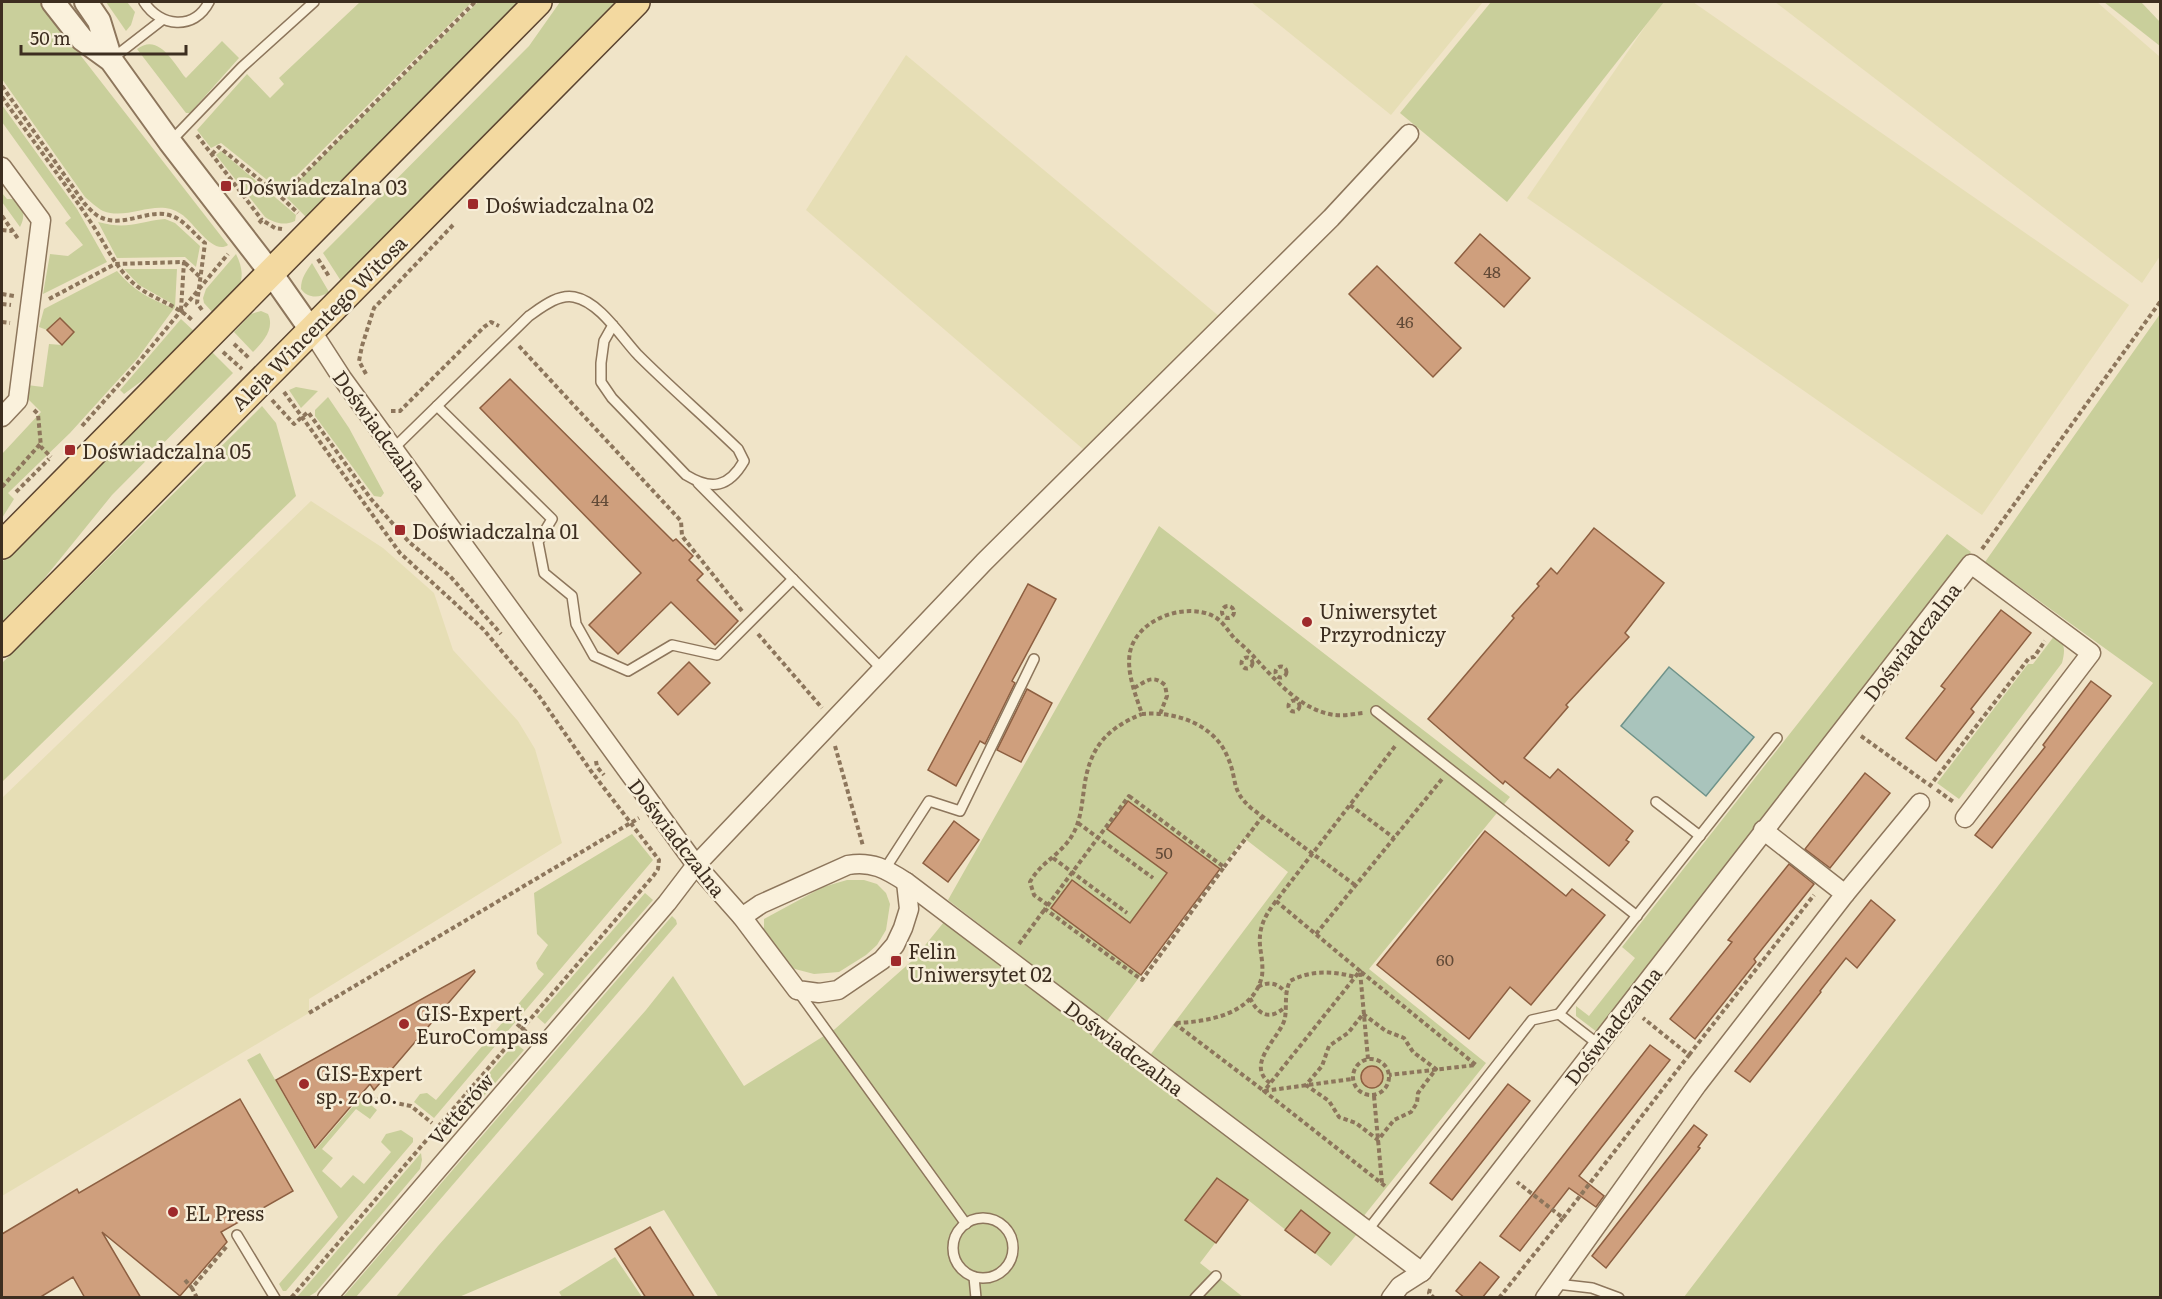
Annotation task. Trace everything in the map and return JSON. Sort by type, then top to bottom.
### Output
[{"type":"main road","points":[[2,545],[538,2]]},
{"type":"main road","name":"Aleja Wincentego Witosa","points":[[2,643],[636,2]]},
{"type":"street","name":"Doświadczalna","points":[[53,2],[82,39],[111,60],[170,142],[271,273],[342,378],[696,865],[742,917],[797,990]]},
{"type":"street","name":"Doświadczalna","points":[[86,2],[99,21],[111,60]]},
{"type":"street","name":"Vetterów","points":[[327,1298],[667,903],[696,865],[984,562],[1332,218],[1409,134]]},
{"type":"street","points":[[2,167],[41,220],[18,400],[2,417]]},
{"type":"street","name":"Doświadczalna","points":[[877,866],[906,882],[1426,1278],[1598,1044],[1971,564]]},
{"type":"street","points":[[1960,811],[2091,654],[1971,564]]},
{"type":"street","points":[[1551,1291],[1697,1085],[1845,894],[1920,803]]},
{"type":"street","points":[[1763,830],[1845,894]]},
{"type":"street","points":[[742,917],[761,904],[848,865],[877,866]]},
{"type":"street","points":[[797,990],[819,993],[838,990],[882,960],[896,945],[909,909],[906,882]]},
{"type":"street","points":[[1401,1294],[1426,1278]]},
{"type":"lane","points":[[144,2],[162,20],[179,23],[192,20],[208,2]]},
{"type":"lane","points":[[170,142],[242,67],[315,2]]},
{"type":"lane","points":[[111,60],[162,20]]},
{"type":"lane","points":[[394,448],[509,335],[544,306],[566,296],[589,303],[613,325],[638,354],[738,448],[744,461],[735,477],[713,485],[697,482]]},
{"type":"lane","points":[[613,325],[604,341],[601,363],[601,382],[612,398],[686,475],[697,482],[882,669]]},
{"type":"lane","points":[[437,406],[552,519],[538,542],[544,573],[572,596],[576,624],[594,656],[628,671],[672,645],[717,655],[793,579]]},
{"type":"lane","points":[[877,866],[929,801],[960,811],[1034,659]]},
{"type":"lane","points":[[1376,711],[1637,916]]},
{"type":"lane","points":[[1367,1231],[1533,1020],[1559,1014],[1777,738]]},
{"type":"lane","points":[[1656,802],[1700,836]]},
{"type":"lane","points":[[797,990],[966,1224]]},
{"type":"lane","points":[[1559,1014],[1598,1044]]},
{"type":"lane","points":[[979,1218],[997,1221],[1012,1238],[1014,1247],[1010,1262],[1004,1271],[992,1278],[974,1277],[965,1272],[954,1255],[953,1245],[957,1235],[966,1224],[979,1218]]},
{"type":"lane","points":[[234,1237],[275,1298]]},
{"type":"lane","points":[[1195,1298],[1216,1276]]},
{"type":"lane","points":[[974,1277],[976,1298]]},
{"type":"lane","points":[[1551,1291],[1592,1288],[1619,1298]]},
{"type":"path","points":[[280,197],[475,2]]},
{"type":"path","points":[[2,86],[84,203],[98,216],[124,221],[157,213],[175,216],[205,243],[197,303],[217,327],[286,394],[400,553],[483,628],[537,693],[591,771],[659,860],[658,869],[291,1298]]},
{"type":"path","points":[[2,97],[91,221],[116,264],[130,281],[147,294],[181,310]]},
{"type":"path","points":[[212,154],[219,147],[298,214]]},
{"type":"path","points":[[370,381],[359,361],[374,308],[455,223]]},
{"type":"path","points":[[2,230],[12,231]]},
{"type":"path","points":[[76,433],[137,364],[226,256]]},
{"type":"path","points":[[318,258],[335,287]]},
{"type":"path","points":[[181,310],[184,262]]},
{"type":"path","points":[[31,308],[116,264],[184,262],[205,282]]},
{"type":"path","points":[[1971,564],[2160,302]]},
{"type":"path","points":[[387,411],[400,411],[491,322],[496,323],[509,335],[681,521],[682,536],[761,638],[824,711],[877,866]]},
{"type":"path","points":[[308,412],[371,499],[409,542],[450,576],[503,636]]},
{"type":"path","points":[[2,487],[41,445],[51,457]]},
{"type":"path","points":[[16,492],[59,450]]},
{"type":"path","points":[[1142,714],[1130,667],[1130,650],[1148,625],[1158,618],[1171,613],[1186,612],[1200,612],[1213,616],[1221,622],[1253,658],[1299,701],[1321,712],[1337,716],[1376,711]]},
{"type":"path","points":[[1221,622],[1224,617]]},
{"type":"path","points":[[1920,803],[1930,785],[2056,627]]},
{"type":"path","points":[[1134,687],[1153,678],[1165,685],[1167,696],[1160,714]]},
{"type":"path","points":[[1262,816],[1142,980],[1034,895],[1030,882],[1038,870],[1066,844],[1078,823],[1089,761],[1095,750],[1111,731],[1142,714],[1182,718],[1196,724],[1220,742],[1232,769],[1238,796],[1355,885]]},
{"type":"path","points":[[1852,731],[1930,785],[1960,811]]},
{"type":"path","points":[[1396,1193],[1174,1023],[1200,1023],[1219,1018],[1250,998],[1262,975],[1259,932],[1266,913],[1405,734]]},
{"type":"path","points":[[596,753],[597,767],[608,781]]},
{"type":"path","points":[[1316,934],[1450,769]]},
{"type":"path","points":[[1014,951],[1129,796],[1224,867]]},
{"type":"path","points":[[1350,806],[1394,838]]},
{"type":"path","points":[[309,1013],[630,822],[656,809]]},
{"type":"path","points":[[633,810],[646,826]]},
{"type":"path","points":[[1078,823],[1153,878]]},
{"type":"path","points":[[1053,858],[1127,913]]},
{"type":"path","points":[[1499,1298],[1826,879]]},
{"type":"path","points":[[1276,902],[1476,1065],[1389,1075]]},
{"type":"path","points":[[1264,1091],[1360,970]]},
{"type":"path","points":[[1360,970],[1368,1059]]},
{"type":"path","points":[[1270,1083],[1264,1079],[1263,1062],[1269,1043],[1285,1018],[1286,993],[1290,981],[1301,975],[1326,972],[1355,977]]},
{"type":"path","points":[[1257,988],[1273,983],[1281,986],[1286,993]]},
{"type":"path","points":[[1250,998],[1260,1012],[1268,1016],[1278,1014],[1285,1007]]},
{"type":"path","points":[[1363,1014],[1386,1031],[1404,1038],[1413,1052],[1436,1070]]},
{"type":"path","points":[[1306,1085],[1322,1066],[1329,1046],[1348,1033],[1363,1014]]},
{"type":"path","points":[[1637,1014],[1689,1054]]},
{"type":"path","points":[[518,1024],[531,1035]]},
{"type":"path","points":[[1368,1059],[1378,1060],[1384,1064],[1389,1075],[1386,1087],[1374,1095],[1360,1093],[1352,1079],[1356,1066],[1368,1059]]},
{"type":"path","points":[[1378,1140],[1394,1120],[1411,1112],[1417,1103],[1418,1093],[1436,1070]]},
{"type":"path","points":[[1264,1091],[1352,1079]]},
{"type":"path","points":[[1306,1085],[1329,1101],[1339,1117],[1356,1123],[1378,1140]]},
{"type":"path","points":[[1374,1095],[1382,1183]]},
{"type":"path","points":[[370,1098],[411,1106],[432,1123]]},
{"type":"path","points":[[1511,1178],[1563,1218]]},
{"type":"path","points":[[192,1288],[234,1237]]},
{"type":"path","points":[[1426,1278],[1430,1293],[1434,1298]]},
{"type":"path","points":[[185,1280],[197,1298]]},
{"type":"shaded area","points":[[1251,2],[1483,2],[1391,115]]},
{"type":"shaded area","points":[[1662,2],[1693,2],[2129,305],[1982,515],[1527,198]]},
{"type":"shaded area","points":[[1775,2],[2097,2],[2160,57],[2160,256],[2142,283]]},
{"type":"shaded area","points":[[906,55],[1226,322],[1091,456],[806,210]]},
{"type":"shaded area","points":[[311,501],[383,548],[434,593],[453,650],[518,721],[535,749],[562,843],[309,999],[309,1013],[2,1196],[2,798]]},
{"type":"green space","points":[[2,2],[39,2],[228,245],[216,246],[186,218],[172,209],[153,208],[113,213],[101,210],[85,197],[2,79]]},
{"type":"green space","points":[[106,2],[127,2],[135,12],[131,25],[126,31]]},
{"type":"green space","points":[[360,2],[472,2],[281,191],[221,143],[211,148],[197,130],[247,74],[270,98],[284,84],[279,78]]},
{"type":"green space","points":[[478,2],[524,2],[306,217],[284,195]]},
{"type":"green space","points":[[560,2],[618,2],[341,281],[323,253],[529,46]]},
{"type":"green space","points":[[1491,2],[1664,2],[1507,202],[1400,113]]},
{"type":"green space","points":[[2104,2],[2141,2],[2160,22],[2160,46]]},
{"type":"green space","points":[[222,41],[239,58],[190,113],[186,113],[137,49],[152,44],[159,47],[171,58],[186,78]]},
{"type":"green space","points":[[2,105],[77,209],[107,262],[43,294],[50,254],[68,256],[83,245],[65,223],[71,218],[2,122]]},
{"type":"green space","points":[[221,151],[296,215],[295,221],[279,223],[265,217],[216,155]]},
{"type":"green space","points":[[2,193],[7,199],[17,199],[23,216],[20,227],[2,202]]},
{"type":"green space","points":[[165,219],[175,223],[200,246],[196,267],[185,257],[117,258],[98,222],[125,225]]},
{"type":"green space","points":[[236,254],[242,273],[241,281],[234,294],[214,314],[204,303],[206,289]]},
{"type":"green space","points":[[312,263],[329,292],[311,296],[301,289],[303,278]]},
{"type":"green space","points":[[124,269],[177,269],[175,307],[137,359],[70,433],[8,493],[14,499],[2,518],[2,454],[41,412],[25,396],[27,385],[43,387],[49,344],[62,345],[74,332],[60,318],[47,330],[39,327],[44,309],[117,271],[141,292],[170,307],[171,303],[139,285]]},
{"type":"green space","points":[[261,311],[268,314],[270,325],[264,340],[253,352],[234,332],[251,314]]},
{"type":"green space","points":[[2160,314],[2160,1297],[1684,1297],[2153,683],[1985,562]]},
{"type":"green space","points":[[181,319],[196,333],[162,366],[124,394],[120,390]]},
{"type":"green space","points":[[212,352],[233,373],[112,495],[26,601],[2,626],[2,562]]},
{"type":"green space","points":[[296,387],[318,391],[301,408],[289,390]]},
{"type":"green space","points":[[328,397],[349,428],[384,493],[381,497],[374,496],[315,416],[315,410]]},
{"type":"green space","points":[[262,406],[276,423],[296,496],[2,782],[2,663]]},
{"type":"green space","points":[[1159,526],[1510,797],[1369,969],[1486,1063],[1363,1217],[1151,1054],[1288,872],[1244,838],[1220,869],[1128,801],[1108,829],[1167,873],[1130,924],[1072,881],[1051,908],[1141,975],[1106,1022],[948,900]]},
{"type":"green space","points":[[1947,534],[1971,552],[1597,1032],[1576,1016],[1576,1006],[1589,1016],[1635,958],[1622,947]]},
{"type":"green space","points":[[2055,635],[2064,648],[2062,663],[1959,799],[1937,783],[2028,664],[2033,664]]},
{"type":"green space","points":[[632,834],[653,860],[434,1118],[414,1102],[420,1094],[427,1093],[436,1100],[544,974],[538,969],[536,963],[548,945],[537,934],[534,893]]},
{"type":"green space","points":[[847,880],[864,880],[877,884],[886,893],[890,904],[886,930],[877,945],[839,972],[814,974],[788,965],[764,929],[764,919],[823,887]]},
{"type":"green space","points":[[645,893],[653,900],[545,1024],[537,1017]]},
{"type":"green space","points":[[672,916],[677,924],[370,1281],[356,1297],[343,1297]]},
{"type":"green space","points":[[944,922],[1357,1234],[1331,1266],[1248,1200],[1200,1263],[1243,1297],[719,1298],[664,1210],[459,1297],[395,1298],[673,976],[744,1086],[835,1029],[913,960]]},
{"type":"green space","points":[[515,1043],[524,1050],[462,1121],[453,1127],[442,1128]]},
{"type":"green space","points":[[260,1053],[315,1150],[361,1097],[377,1110],[370,1119],[356,1109],[322,1149],[333,1158],[322,1171],[341,1188],[353,1175],[364,1184],[391,1152],[381,1142],[386,1134],[401,1130],[413,1138],[413,1142],[286,1291],[283,1291],[279,1284],[338,1217],[247,1060]]},
{"type":"green space","points":[[421,1153],[420,1169],[316,1292],[308,1297],[297,1297]]},
{"type":"green space","points":[[615,1257],[642,1297],[562,1297],[559,1292]]},
{"type":"water","points":[[1669,667],[1754,737],[1706,796],[1621,726]]},
{"type":"building","points":[[1480,234],[1530,278],[1504,307],[1455,263]]},
{"type":"building","points":[[1377,266],[1461,348],[1433,377],[1349,294]]},
{"type":"building","points":[[60,318],[74,332],[62,345],[47,330]]},
{"type":"building","points":[[510,379],[673,541],[676,539],[693,556],[689,560],[703,574],[697,580],[738,621],[715,645],[671,602],[618,654],[589,625],[641,573],[480,408]]},
{"type":"building","points":[[1594,528],[1664,583],[1625,633],[1629,637],[1566,705],[1568,707],[1524,758],[1550,778],[1558,769],[1633,831],[1626,840],[1629,842],[1609,866],[1505,781],[1503,784],[1428,719],[1514,618],[1512,616],[1539,586],[1537,584],[1551,568],[1557,574]]},
{"type":"building","points":[[1028,584],[1056,599],[1012,681],[1015,683],[985,744],[980,741],[956,786],[928,770]]},
{"type":"building","points":[[2001,610],[2031,633],[1971,709],[1974,712],[1936,761],[1906,738],[1945,689],[1941,686]]},
{"type":"building","points":[[689,662],[710,683],[678,715],[658,693]]},
{"type":"building","points":[[2091,681],[2111,696],[1992,848],[1975,835],[2045,747],[2043,745]]},
{"type":"building","points":[[1027,689],[1052,703],[1021,762],[997,750]]},
{"type":"building","points":[[1865,773],[1890,793],[1830,868],[1805,849]]},
{"type":"building","points":[[1128,801],[1220,869],[1141,975],[1051,908],[1072,880],[1130,923],[1167,873],[1107,829]]},
{"type":"building","points":[[954,821],[979,840],[948,882],[923,863]]},
{"type":"building","points":[[1485,831],[1566,896],[1572,889],[1605,915],[1531,1005],[1510,987],[1469,1039],[1377,965]]},
{"type":"building","points":[[1789,864],[1814,884],[1754,959],[1756,962],[1695,1039],[1670,1019],[1732,942],[1728,940]]},
{"type":"building","points":[[1871,900],[1895,920],[1857,968],[1846,958],[1750,1082],[1735,1071]]},
{"type":"building","name":"GIS-Expert, EuroCompass","points":[[474,970],[475,972],[374,1090],[370,1084],[315,1148],[276,1080]]},
{"type":"building","points":[[1650,1045],[1670,1060],[1579,1176],[1604,1196],[1596,1207],[1569,1188],[1520,1251],[1500,1236]]},
{"type":"building","points":[[1372,1066],[1380,1069],[1383,1077],[1380,1085],[1372,1088],[1364,1085],[1361,1077],[1364,1069]]},
{"type":"building","points":[[1508,1084],[1530,1101],[1452,1200],[1430,1183]]},
{"type":"building","points":[[240,1099],[293,1191],[221,1232],[227,1242],[180,1296],[102,1232],[141,1298],[85,1298],[73,1277],[39,1298],[2,1298],[2,1234],[77,1189],[79,1193]]},
{"type":"building","points":[[1694,1125],[1707,1135],[1698,1147],[1700,1148],[1606,1268],[1592,1256]]},
{"type":"building","points":[[1217,1178],[1248,1200],[1216,1243],[1185,1220]]},
{"type":"building","points":[[1301,1210],[1330,1233],[1315,1253],[1285,1230]]},
{"type":"building","points":[[650,1227],[695,1298],[646,1298],[615,1249]]},
{"type":"building","points":[[1480,1262],[1499,1277],[1482,1298],[1465,1298],[1456,1291]]},
{"type":"place","name":"Doświadczalna 03","points":[[226,186]]},
{"type":"place","name":"Doświadczalna 02","points":[[473,204]]},
{"type":"place","name":"Doświadczalna 05","points":[[70,450]]},
{"type":"place","name":"Doświadczalna 01","points":[[400,530]]},
{"type":"place","name":"Uniwersytet Przyrodniczy","points":[[1307,622]]},
{"type":"place","name":"Felin Uniwersytet 02","points":[[896,961]]},
{"type":"place","name":"GIS-Expert, EuroCompass","points":[[404,1024]]},
{"type":"place","name":"GIS-Expert sp. z o.o.","points":[[304,1084]]},
{"type":"place","name":"EL Press","points":[[173,1212]]}]
